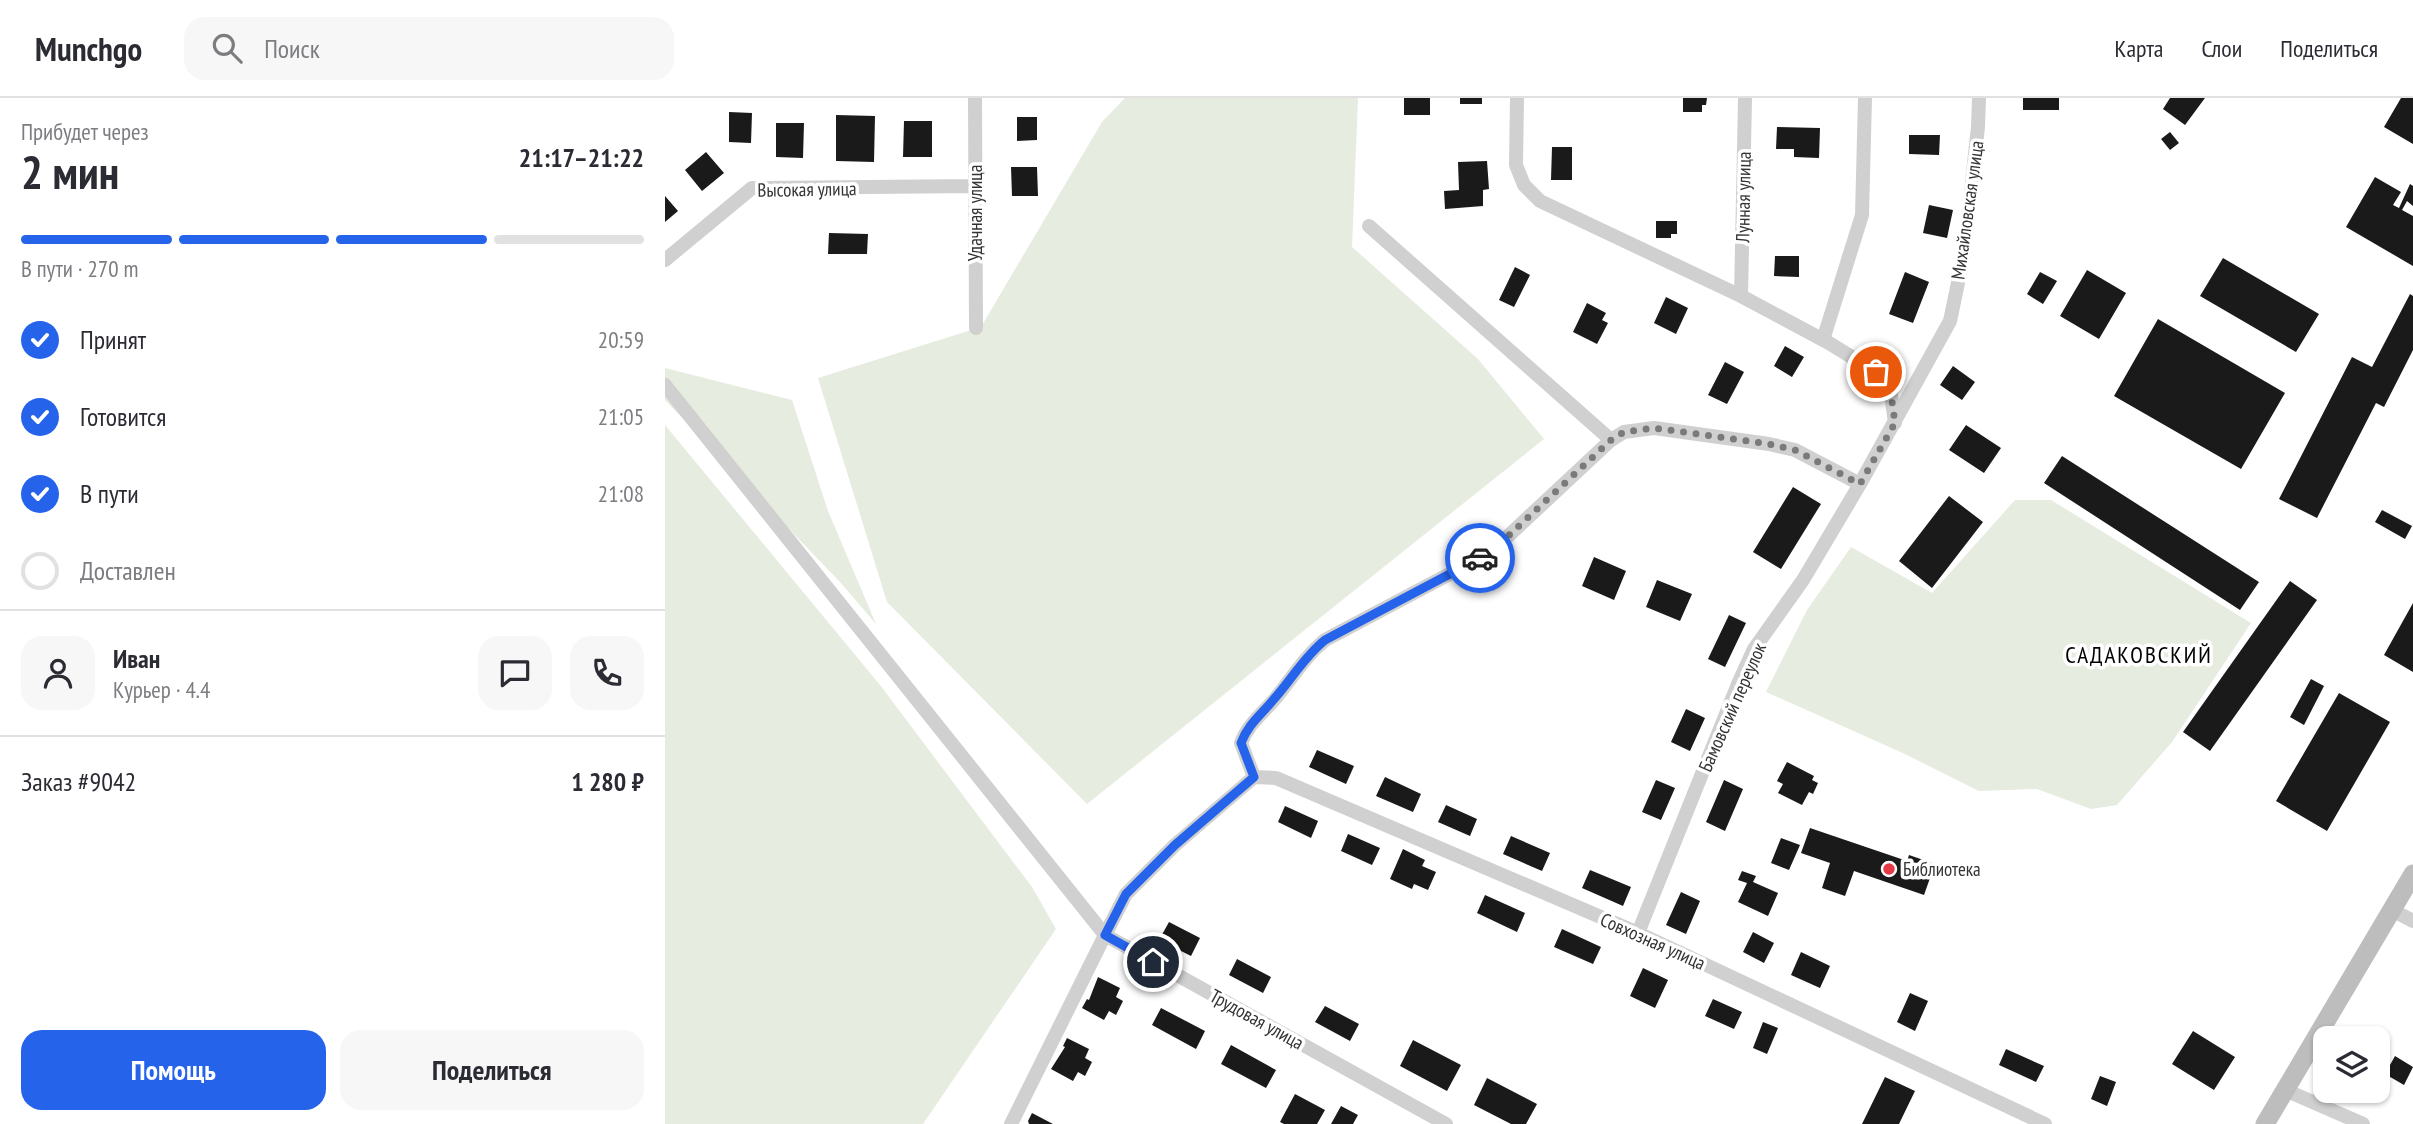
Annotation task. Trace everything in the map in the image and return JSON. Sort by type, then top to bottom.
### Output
[{"type":"main road","points":[[2266,1124],[2413,874]]},
{"type":"street","name":"Удачная улица","points":[[975,98],[976,328]]},
{"type":"street","points":[[1517,98],[1516,165],[1524,185],[1540,201],[1741,296],[1876,372],[1891,394],[1895,423]]},
{"type":"street","name":"Лунная улица","points":[[1741,296],[1745,98]]},
{"type":"street","points":[[1823,340],[1862,215],[1865,98]]},
{"type":"street","name":"Михайловская улица","points":[[1950,321],[1964,254],[1979,98]]},
{"type":"street","name":"Высокая улица","points":[[665,260],[752,187],[975,186]]},
{"type":"street","points":[[1369,226],[1611,440]]},
{"type":"street","name":"Бамовский переулок","points":[[1638,933],[1754,649],[1803,580],[1895,423],[1950,321]]},
{"type":"street","points":[[665,385],[1105,935]]},
{"type":"street","points":[[1011,1124],[1126,894],[1175,845],[1254,777],[1241,743],[1246,729],[1274,700],[1313,650],[1325,640],[1491,552],[1611,440],[1624,432],[1654,428],[1769,444],[1795,450],[1860,484]]},
{"type":"street","name":"Совхозная улица","points":[[1254,777],[1276,778],[1638,933],[2045,1124]]},
{"type":"street","points":[[2392,910],[2413,921]]},
{"type":"street","name":"Трудовая улица","points":[[1105,935],[1446,1124]]},
{"type":"street","points":[[2285,1090],[2363,1124]]},
{"type":"shaded area","points":[[1125,98],[1358,98],[1352,247],[1478,359],[1544,439],[1087,804],[887,602],[818,378],[981,327],[1102,122]]},
{"type":"shaded area","points":[[665,368],[792,400],[828,511],[876,624],[840,582],[665,400]]},
{"type":"shaded area","points":[[665,425],[880,685],[1032,887],[1056,929],[923,1124],[665,1124]]},
{"type":"shaded area","points":[[2015,500],[2051,500],[2251,623],[2172,742],[2117,805],[2091,809],[2037,789],[1979,791],[1905,754],[1766,692],[1807,610],[1851,547],[1932,593]]},
{"type":"building","points":[[1404,98],[1430,98],[1430,115],[1404,115]]},
{"type":"building","points":[[1460,98],[1482,98],[1482,104],[1460,104]]},
{"type":"building","points":[[1683,98],[1707,98],[1706,105],[1702,105],[1702,112],[1683,112]]},
{"type":"building","points":[[2023,98],[2059,98],[2059,110],[2023,110]]},
{"type":"building","points":[[2170,98],[2205,98],[2185,125],[2163,109]]},
{"type":"building","points":[[2401,98],[2413,98],[2413,144],[2384,127]]},
{"type":"building","points":[[729,112],[752,113],[751,143],[729,142]]},
{"type":"building","points":[[836,115],[875,116],[874,162],[836,161]]},
{"type":"building","points":[[1017,117],[1037,117],[1037,140],[1017,141]]},
{"type":"building","points":[[904,121],[932,121],[932,157],[903,157]]},
{"type":"building","points":[[776,123],[804,123],[803,158],[776,157]]},
{"type":"building","points":[[1777,127],[1820,128],[1819,158],[1794,157],[1794,149],[1776,149]]},
{"type":"building","points":[[2170,132],[2179,143],[2170,150],[2161,139]]},
{"type":"building","points":[[1909,135],[1940,135],[1939,155],[1909,154]]},
{"type":"building","points":[[1552,147],[1572,147],[1572,180],[1551,180]]},
{"type":"building","points":[[706,152],[724,173],[702,191],[685,170]]},
{"type":"building","points":[[1487,161],[1489,189],[1483,190],[1483,206],[1445,209],[1444,191],[1459,190],[1458,162]]},
{"type":"building","points":[[1011,167],[1037,167],[1038,196],[1012,196]]},
{"type":"building","points":[[2375,177],[2401,192],[2393,205],[2399,208],[2410,184],[2413,186],[2413,206],[2407,201],[2402,210],[2413,216],[2413,266],[2346,227]]},
{"type":"building","points":[[665,196],[678,211],[665,222]]},
{"type":"building","points":[[1929,205],[1953,210],[1947,238],[1923,233]]},
{"type":"building","points":[[1656,221],[1677,221],[1677,234],[1671,234],[1671,238],[1656,238]]},
{"type":"building","points":[[829,233],[868,234],[867,254],[828,254]]},
{"type":"building","points":[[1775,256],[1799,256],[1799,277],[1774,276]]},
{"type":"building","points":[[2223,258],[2319,314],[2296,352],[2200,296]]},
{"type":"building","points":[[1515,267],[1530,275],[1514,307],[1499,300]]},
{"type":"building","points":[[2087,270],[2126,293],[2099,339],[2060,316]]},
{"type":"building","points":[[1905,272],[1929,282],[1913,323],[1889,314]]},
{"type":"building","points":[[2040,272],[2057,281],[2043,304],[2027,294]]},
{"type":"building","points":[[2410,294],[2413,296],[2413,350],[2384,407],[2376,403],[2317,518],[2279,499],[2352,357],[2372,367]]},
{"type":"building","points":[[1666,297],[1688,308],[1676,334],[1654,323]]},
{"type":"building","points":[[1587,303],[1606,313],[1602,320],[1608,323],[1597,344],[1573,332]]},
{"type":"building","points":[[2158,319],[2285,393],[2241,469],[2114,396]]},
{"type":"building","points":[[1785,346],[1804,357],[1792,377],[1774,366]]},
{"type":"building","points":[[1725,362],[1744,372],[1727,404],[1708,395]]},
{"type":"building","points":[[1953,366],[1975,382],[1962,400],[1940,385]]},
{"type":"building","points":[[1966,425],[2001,448],[1984,473],[1949,450]]},
{"type":"building","points":[[2062,456],[2259,582],[2240,610],[2044,483]]},
{"type":"building","points":[[1793,487],[1821,504],[1781,569],[1753,552]]},
{"type":"building","points":[[1949,496],[1983,522],[1932,588],[1899,561]]},
{"type":"building","points":[[2382,510],[2412,526],[2405,539],[2375,522]]},
{"type":"building","points":[[1594,557],[1626,571],[1614,600],[1582,586]]},
{"type":"building","points":[[1657,580],[1692,594],[1680,621],[1646,607]]},
{"type":"building","points":[[2290,581],[2317,600],[2210,751],[2183,732]]},
{"type":"building","points":[[2413,603],[2413,672],[2384,655]]},
{"type":"building","points":[[1729,615],[1746,623],[1725,667],[1708,659]]},
{"type":"building","points":[[2311,679],[2324,686],[2304,725],[2290,717]]},
{"type":"building","points":[[2339,693],[2390,722],[2327,831],[2276,801]]},
{"type":"building","points":[[1686,709],[1705,718],[1690,751],[1671,742]]},
{"type":"building","points":[[1317,750],[1354,766],[1346,784],[1309,767]]},
{"type":"building","points":[[1787,762],[1814,776],[1812,780],[1818,783],[1813,794],[1809,792],[1802,805],[1778,793],[1783,784],[1777,781]]},
{"type":"building","points":[[1385,777],[1421,794],[1413,812],[1376,796]]},
{"type":"building","points":[[1656,780],[1675,788],[1661,820],[1642,812]]},
{"type":"building","points":[[1724,780],[1743,789],[1725,831],[1706,822]]},
{"type":"building","points":[[1446,805],[1477,819],[1470,836],[1438,822]]},
{"type":"building","points":[[1285,806],[1318,821],[1311,838],[1278,822]]},
{"type":"building","points":[[1810,828],[1907,861],[1909,855],[1935,864],[1924,895],[1854,871],[1845,896],[1822,888],[1830,863],[1801,853]]},
{"type":"building","points":[[1348,834],[1380,848],[1372,865],[1341,851]]},
{"type":"building","points":[[1511,836],[1550,853],[1542,871],[1503,854]]},
{"type":"building","points":[[1781,838],[1800,845],[1789,870],[1771,863]]},
{"type":"building","points":[[1403,849],[1425,860],[1422,866],[1436,872],[1428,890],[1414,884],[1412,889],[1390,879]]},
{"type":"building","points":[[1590,870],[1631,887],[1623,906],[1582,888]]},
{"type":"building","points":[[1742,871],[1756,876],[1753,882],[1778,893],[1768,916],[1738,902],[1747,883],[1738,880]]},
{"type":"building","points":[[1681,892],[1700,901],[1686,934],[1666,925]]},
{"type":"building","points":[[1485,895],[1525,913],[1517,932],[1477,913]]},
{"type":"building","points":[[1169,922],[1200,938],[1191,956],[1159,940]]},
{"type":"building","points":[[1562,929],[1601,947],[1593,964],[1554,947]]},
{"type":"building","points":[[1753,932],[1774,943],[1764,963],[1743,952]]},
{"type":"building","points":[[1801,952],[1830,966],[1820,988],[1791,975]]},
{"type":"building","points":[[1237,959],[1271,977],[1263,993],[1229,975]]},
{"type":"building","points":[[1643,968],[1668,980],[1655,1008],[1630,996]]},
{"type":"building","points":[[1098,977],[1120,988],[1116,997],[1123,1001],[1116,1015],[1109,1011],[1104,1020],[1082,1008],[1087,999],[1089,1000]]},
{"type":"building","points":[[1910,993],[1928,1001],[1915,1031],[1897,1022]]},
{"type":"building","points":[[1713,999],[1742,1012],[1734,1029],[1705,1016]]},
{"type":"building","points":[[1325,1006],[1359,1024],[1350,1041],[1315,1022]]},
{"type":"building","points":[[1161,1008],[1205,1031],[1196,1049],[1152,1025]]},
{"type":"building","points":[[1763,1022],[1778,1028],[1767,1054],[1753,1048]]},
{"type":"building","points":[[2193,1031],[2235,1057],[2214,1090],[2172,1064]]},
{"type":"building","points":[[1067,1038],[1089,1049],[1085,1058],[1092,1062],[1085,1076],[1078,1072],[1073,1081],[1051,1069],[1065,1047],[1063,1046]]},
{"type":"building","points":[[1413,1040],[1461,1065],[1447,1091],[1400,1066]]},
{"type":"building","points":[[1231,1045],[1276,1070],[1266,1088],[1221,1064]]},
{"type":"building","points":[[2006,1049],[2044,1066],[2036,1082],[1999,1065]]},
{"type":"building","points":[[2395,1056],[2413,1067],[2404,1085],[2390,1077],[2390,1065]]},
{"type":"building","points":[[2100,1076],[2116,1082],[2107,1106],[2091,1099]]},
{"type":"building","points":[[1885,1077],[1915,1091],[1899,1124],[1862,1124]]},
{"type":"building","points":[[1487,1078],[1537,1104],[1526,1124],[1511,1124],[1474,1105]]},
{"type":"building","points":[[1295,1094],[1325,1110],[1317,1124],[1280,1122]]},
{"type":"building","points":[[1341,1106],[1358,1115],[1353,1124],[1331,1124]]},
{"type":"building","points":[[1032,1113],[1053,1124],[1029,1124]]},
{"type":"way so far","points":[[1480,558],[1491,552],[1611,440],[1624,432],[1654,428],[1769,444],[1795,450],[1860,484],[1895,423],[1891,394],[1876,372]]},
{"type":"place","name":"Библиотека","points":[[1889,869]]},
{"type":"district","name":"САДАКОВСКИЙ","points":[[2139,654]]},
{"type":"route","points":[[1153,962],[1105,935],[1126,894],[1175,845],[1254,777],[1241,743],[1246,729],[1274,700],[1313,650],[1325,640],[1480,558]]}]
